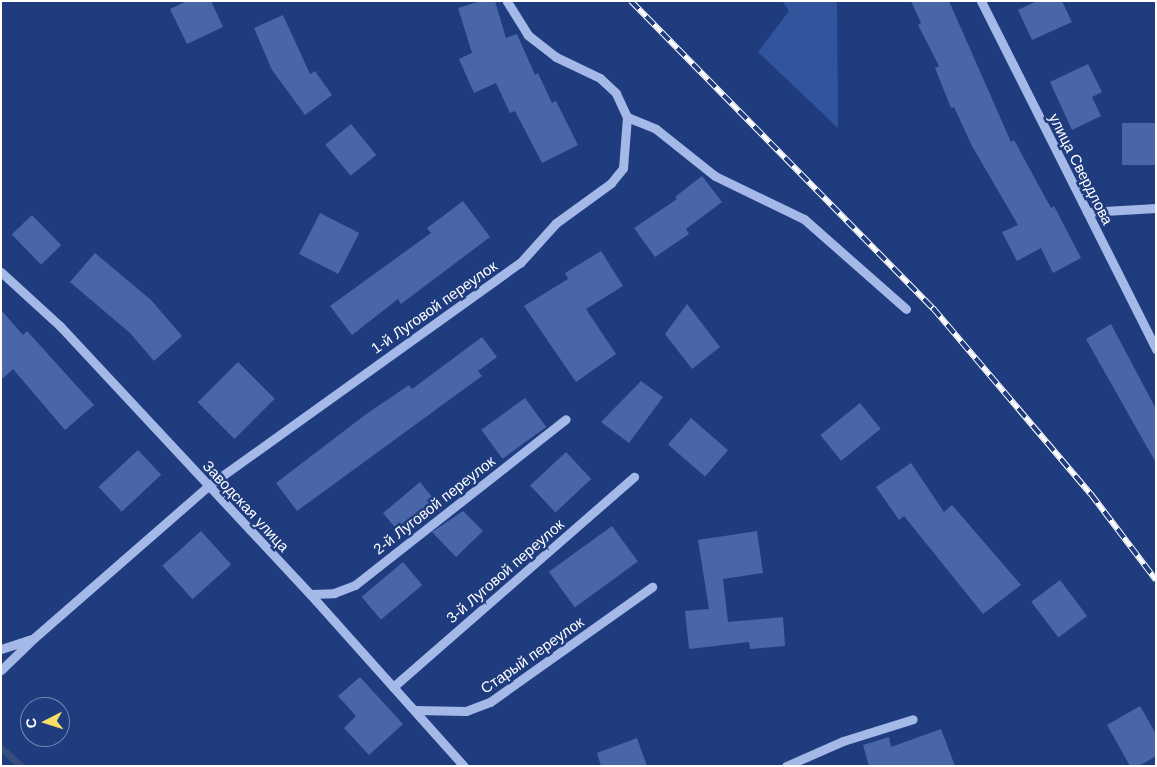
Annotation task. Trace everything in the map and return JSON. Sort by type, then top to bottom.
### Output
[{"type":"street","points":[[507,1],[528,34],[556,57],[600,78],[616,92],[627,117],[656,129],[715,176],[804,219],[906,309]]},
{"type":"street","name":"улица Свердлова","points":[[981,1],[1156,349]]},
{"type":"street","name":"1-й Луговой переулок","points":[[1,670],[34,638],[208,486],[520,263],[556,223],[612,183],[623,168],[627,117]]},
{"type":"street","points":[[1087,212],[1156,208]]},
{"type":"street","name":"Заводская улица","points":[[1,272],[60,326],[310,594],[464,766]]},
{"type":"street","name":"2-й Луговой переулок","points":[[310,594],[334,593],[355,584],[566,419]]},
{"type":"street","name":"3-й Луговой переулок","points":[[394,687],[634,477]]},
{"type":"street","name":"Старый переулок","points":[[415,710],[466,711],[490,702],[652,587]]},
{"type":"street","points":[[1,649],[34,638]]},
{"type":"street","points":[[786,766],[843,741],[913,719]]},
{"type":"shaded area","points":[[782,1],[837,1],[838,128],[758,52],[789,11]]},
{"type":"building","points":[[187,1],[211,1],[223,27],[187,44],[170,9]]},
{"type":"building","points":[[481,1],[495,1],[506,38],[517,34],[535,75],[538,73],[552,103],[556,101],[578,145],[542,163],[515,111],[510,113],[496,83],[474,93],[459,59],[472,53],[458,8]]},
{"type":"building","points":[[911,1],[949,1],[1011,142],[1014,140],[1051,208],[1054,206],[1081,258],[1053,273],[1041,248],[1017,261],[1002,232],[1018,225],[972,146],[954,107],[951,108],[935,68],[939,66],[918,25],[921,23]]},
{"type":"building","points":[[1037,1],[1062,1],[1072,22],[1032,40],[1018,10]]},
{"type":"building","points":[[283,15],[310,74],[315,71],[332,95],[305,115],[272,70],[254,28]]},
{"type":"building","points":[[1088,64],[1102,92],[1092,97],[1101,116],[1072,130],[1050,82]]},
{"type":"building","points":[[1122,123],[1156,123],[1156,165],[1122,165]]},
{"type":"building","points":[[351,124],[376,155],[351,176],[325,145]]},
{"type":"building","points":[[702,176],[722,202],[686,229],[689,234],[655,257],[634,228],[677,199],[675,197]]},
{"type":"building","points":[[463,201],[490,237],[401,304],[398,299],[352,335],[330,306],[431,233],[427,228]]},
{"type":"building","points":[[320,213],[359,233],[338,274],[299,254]]},
{"type":"building","points":[[32,215],[61,245],[41,265],[12,234]]},
{"type":"building","points":[[601,251],[623,286],[586,309],[616,354],[576,382],[524,306],[568,279],[565,273]]},
{"type":"building","points":[[95,253],[151,300],[182,336],[154,361],[130,333],[70,282]]},
{"type":"building","points":[[687,304],[720,347],[692,369],[665,334]]},
{"type":"building","points":[[1,310],[23,335],[27,331],[94,405],[65,430],[13,369],[1,380]]},
{"type":"building","points":[[1111,324],[1156,409],[1156,463],[1086,339]]},
{"type":"building","points":[[482,337],[497,357],[478,371],[482,376],[297,511],[276,483],[365,415],[409,385],[412,389]]},
{"type":"building","points":[[238,362],[275,399],[234,439],[198,402]]},
{"type":"building","points":[[641,381],[663,397],[629,443],[601,422]]},
{"type":"building","points":[[525,398],[546,427],[502,459],[481,430]]},
{"type":"building","points":[[860,403],[881,429],[841,461],[820,435]]},
{"type":"building","points":[[691,418],[728,450],[705,477],[668,444]]},
{"type":"building","points":[[138,450],[161,475],[122,512],[99,487]]},
{"type":"building","points":[[566,452],[591,479],[555,512],[530,485]]},
{"type":"building","points":[[911,463],[944,512],[952,505],[1021,585],[983,614],[904,516],[899,520],[876,487]]},
{"type":"building","points":[[420,482],[442,509],[402,536],[383,513]]},
{"type":"building","points":[[463,511],[483,531],[456,557],[432,532]]},
{"type":"building","points":[[612,526],[638,562],[575,607],[549,572]]},
{"type":"building","points":[[201,531],[231,564],[192,599],[162,566]]},
{"type":"building","points":[[757,531],[763,573],[723,579],[728,622],[783,617],[785,646],[750,649],[749,642],[689,649],[685,611],[709,609],[698,540]]},
{"type":"building","points":[[403,562],[422,585],[381,620],[362,597]]},
{"type":"building","points":[[1060,580],[1087,616],[1058,638],[1031,602]]},
{"type":"building","points":[[360,677],[403,724],[369,755],[344,728],[356,716],[338,696]]},
{"type":"building","points":[[1140,706],[1156,734],[1156,756],[1139,766],[1130,766],[1107,725]]},
{"type":"building","points":[[941,729],[955,766],[869,766],[863,745],[889,737],[891,747]]},
{"type":"building","points":[[637,738],[647,766],[601,766],[597,753]]},
{"type":"waterway","points":[[1,748],[21,766]]},
{"type":"railway","points":[[631,1],[933,308],[1091,494],[1156,580]]}]
